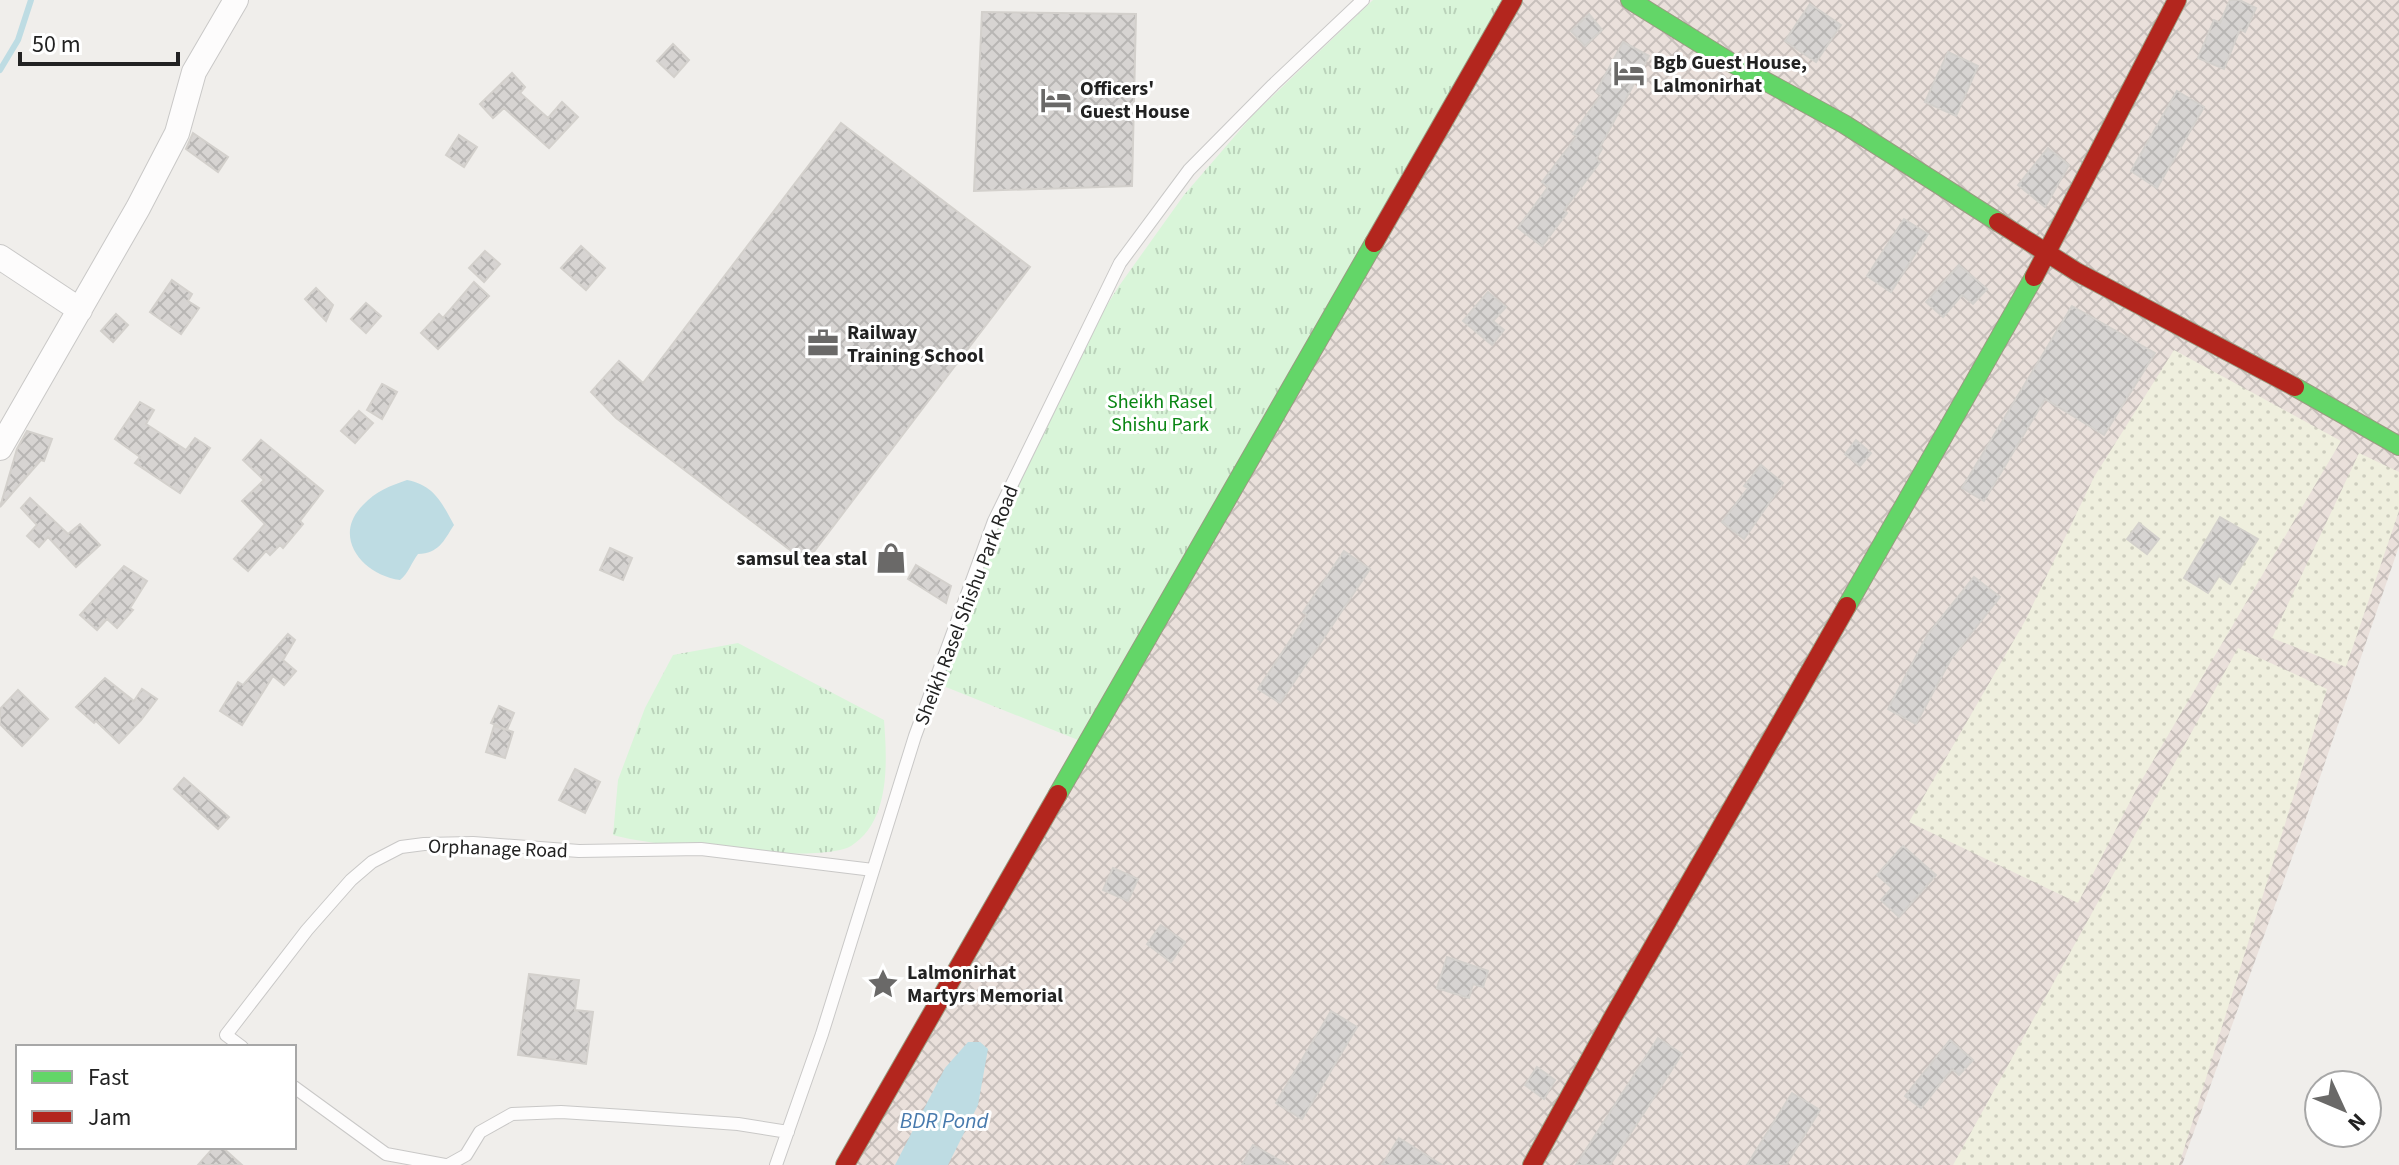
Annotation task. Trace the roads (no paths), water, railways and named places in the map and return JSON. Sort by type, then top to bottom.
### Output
[{"type":"main road","points":[[845,1165],[1513,0]]},
{"type":"main road","points":[[1630,0],[1730,62],[1844,124],[2112,292],[2337,409],[2399,446]]},
{"type":"main road","points":[[1532,1165],[2048,252],[2177,0]]},
{"type":"street","points":[[0,448],[138,208],[177,133],[194,72],[236,0]]},
{"type":"street","points":[[0,257],[80,310]]},
{"type":"lane","name":"Sheikh Rasel Shishu Park Road","points":[[776,1165],[822,1034],[915,736],[994,521],[1120,263],[1189,170],[1363,0]]},
{"type":"lane","name":"Orphanage Road","points":[[239,1045],[226,1035],[307,930],[351,880],[372,862],[401,847],[473,843],[579,851],[701,849],[873,870]]},
{"type":"lane","points":[[296,1088],[386,1154],[447,1165],[466,1155],[480,1132],[512,1114],[561,1112],[625,1116],[738,1124],[788,1132]]},
{"type":"water","points":[[407,480],[431,491],[454,525],[436,549],[418,554],[400,580],[386,577],[364,563],[356,553],[350,530],[354,517],[368,500]]},
{"type":"water","name":"BDR Pond","points":[[968,1042],[980,1042],[988,1049],[978,1105],[948,1165],[895,1165],[945,1068]]},
{"type":"waterway","points":[[0,70],[18,40],[31,0]]},
{"type":"place","name":"Bgb Guest House, Lalmonirhat","points":[[1629,73]]},
{"type":"place","name":"Officers' Guest House","points":[[1056,100]]},
{"type":"place","name":"Railway Training School","points":[[823,343]]},
{"type":"place","name":"samsul tea stal","points":[[891,558]]},
{"type":"place","name":"Lalmonirhat Martyrs Memorial","points":[[883,984]]},
{"type":"park label","name":"Sheikh Rasel Shishu Park","points":[[1160,412]]}]
